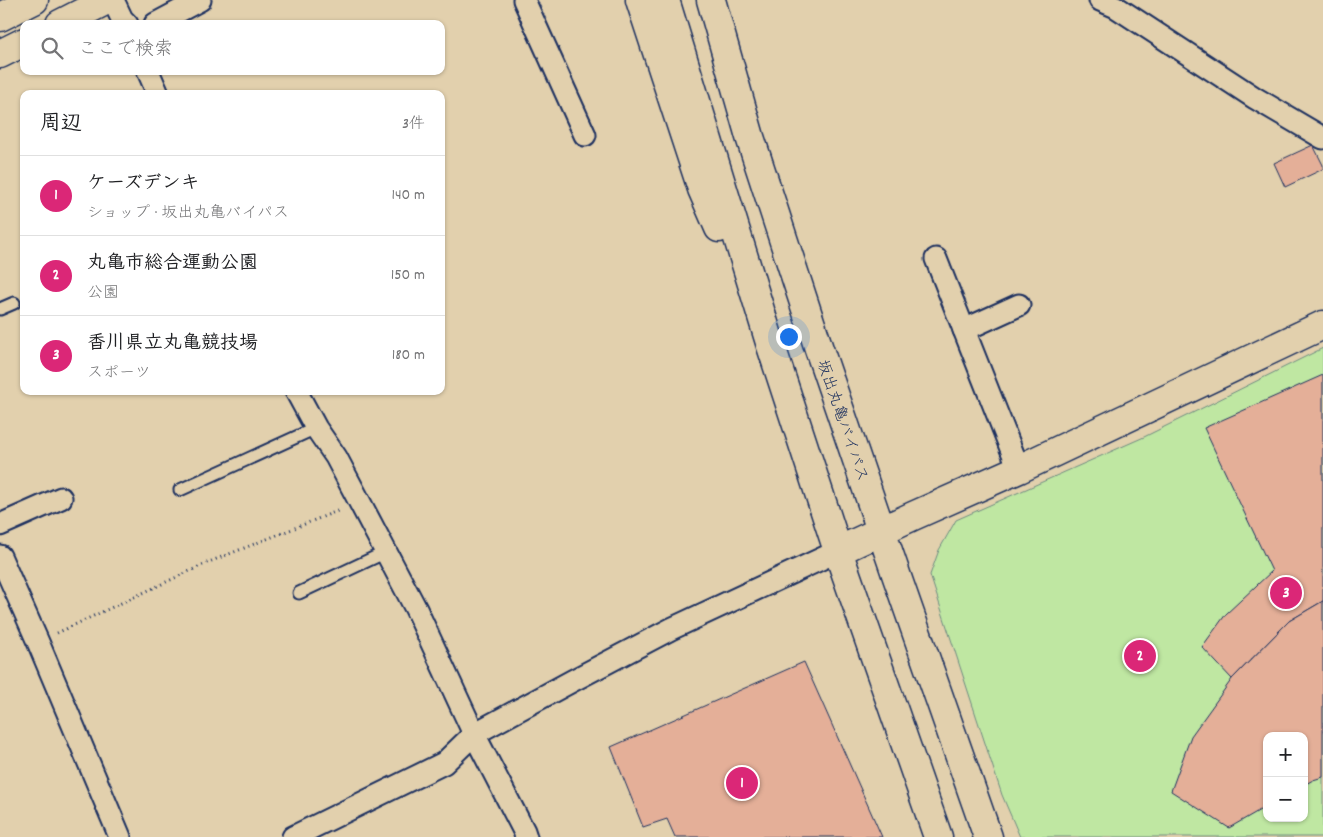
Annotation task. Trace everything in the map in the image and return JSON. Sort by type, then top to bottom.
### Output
[{"type":"main road","points":[[0,17],[34,0]]},
{"type":"main road","points":[[68,20],[106,0]]},
{"type":"main road","points":[[640,0],[702,189],[770,346]]},
{"type":"main road","points":[[665,0],[770,346],[838,551],[938,837]]},
{"type":"main road","name":"坂出丸亀バイパス","points":[[711,0],[750,137],[881,531],[988,837]]},
{"type":"main road","points":[[0,54],[20,44]]},
{"type":"main road","points":[[838,551],[1019,469],[1323,325]]},
{"type":"street","points":[[113,0],[124,20]]},
{"type":"street","points":[[162,20],[200,0]]},
{"type":"street","points":[[524,0],[585,135]]},
{"type":"street","points":[[1116,2],[1255,98],[1323,138]]},
{"type":"street","points":[[150,75],[156,90]]},
{"type":"street","points":[[936,259],[1019,469]]},
{"type":"street","points":[[964,330],[1019,305]]},
{"type":"street","points":[[298,395],[316,428],[336,457],[416,609],[474,734],[526,837]]},
{"type":"street","points":[[0,525],[61,498]]},
{"type":"street","points":[[293,837],[444,763],[474,734],[671,629],[838,551]]},
{"type":"street","points":[[0,556],[120,837]]},
{"type":"lane","points":[[0,309],[14,303]]},
{"type":"lane","points":[[180,490],[316,428]]},
{"type":"lane","points":[[299,593],[386,552]]},
{"type":"path","points":[[38,642],[210,562],[360,502]]},
{"type":"green space","points":[[1323,348],[1323,837],[1020,837],[1002,795],[930,575],[939,550],[956,520],[1144,437]]},
{"type":"building","points":[[1313,145],[1323,165],[1323,169],[1285,187],[1274,163]]},
{"type":"building","points":[[1323,375],[1323,601],[1289,621],[1232,679],[1202,647],[1226,614],[1272,571],[1204,428]]},
{"type":"building","points":[[1323,601],[1323,777],[1308,783],[1308,732],[1263,732],[1263,808],[1229,828],[1171,791],[1191,736],[1232,679],[1289,621]]},
{"type":"building","points":[[804,662],[882,837],[675,837],[667,819],[643,827],[611,747]]},
{"type":"place","name":"香川県立丸亀競技場","points":[[1286,593]]},
{"type":"place","name":"丸亀市総合運動公園","points":[[1140,656]]},
{"type":"place","name":"ケーズデンキ","points":[[742,783]]}]
